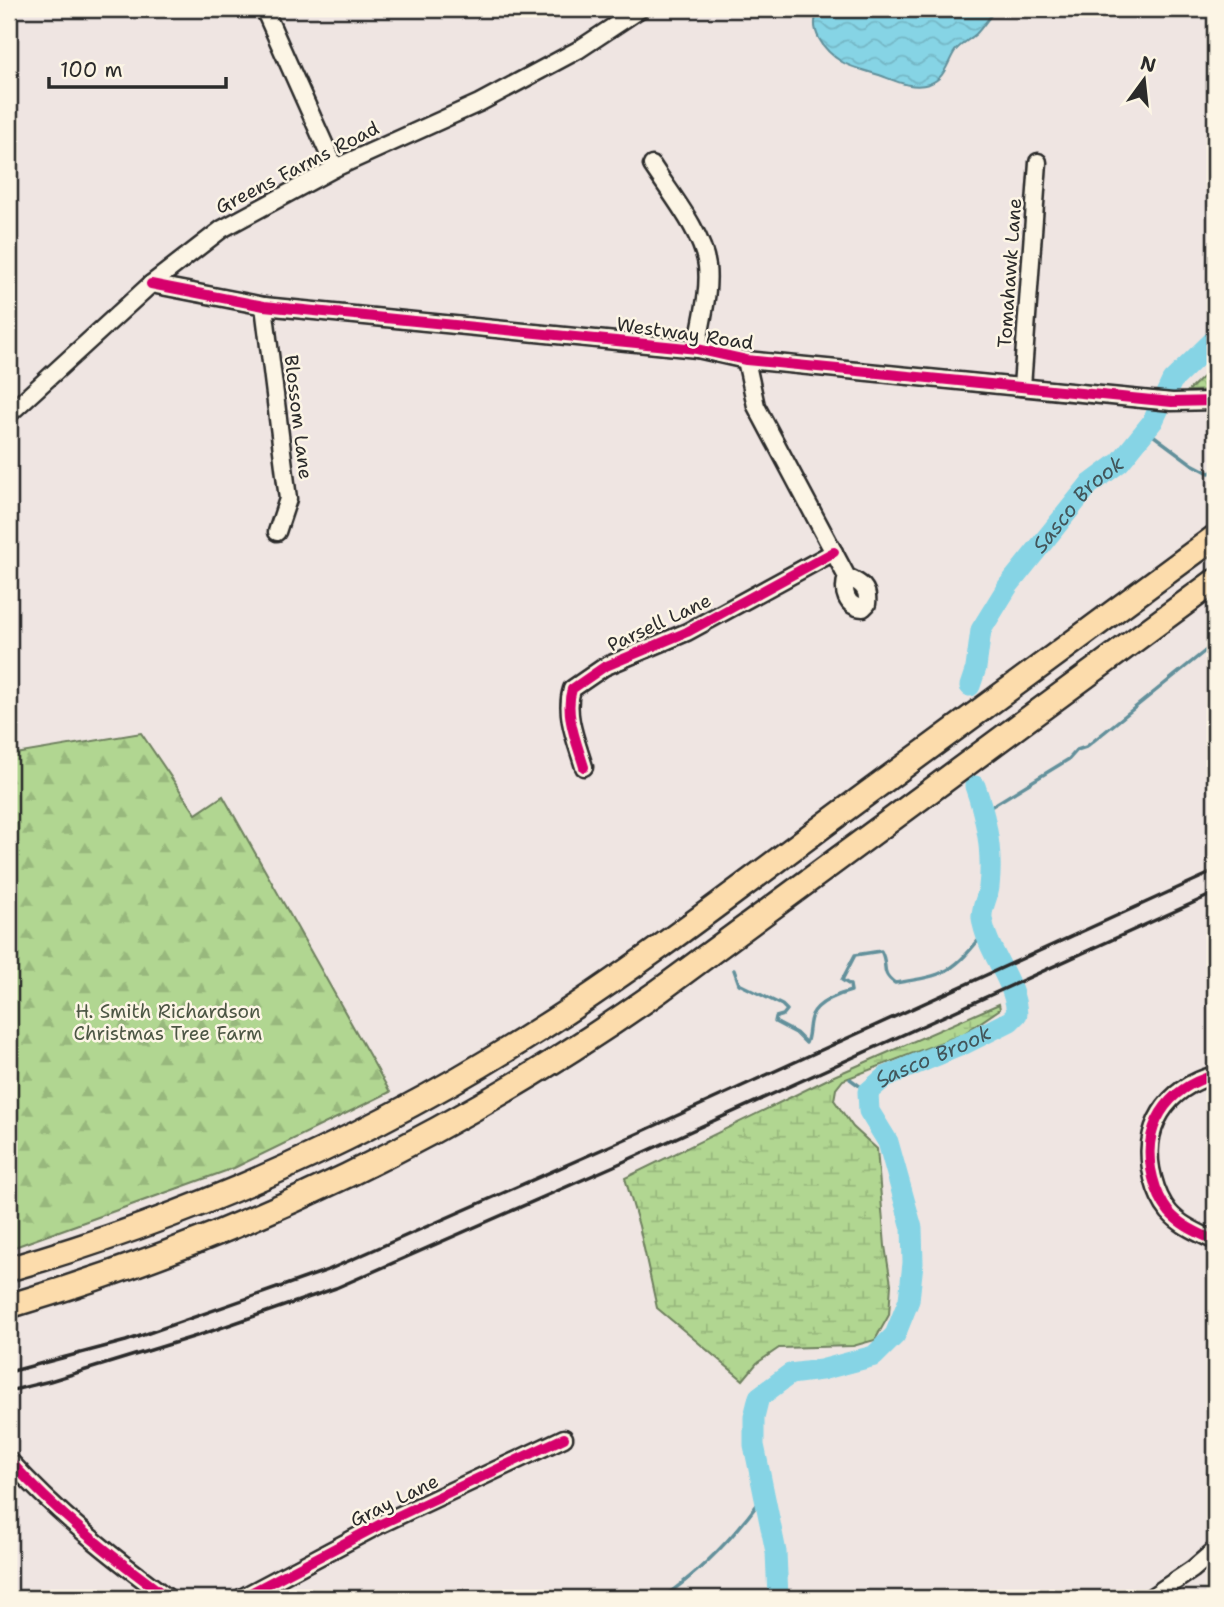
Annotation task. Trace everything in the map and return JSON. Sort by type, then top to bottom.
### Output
[{"type":"highway","points":[[9,1269],[156,1220],[275,1171],[391,1115],[503,1052],[646,957],[1215,537]]},
{"type":"highway","points":[[9,1306],[128,1268],[288,1205],[404,1149],[525,1080],[659,992],[1215,581]]},
{"type":"street","points":[[264,9],[335,168]]},
{"type":"street","name":"Greens Farms Road","points":[[9,414],[151,284],[222,229],[335,168],[479,103],[578,50],[640,9]]},
{"type":"street","name":"Tomahawk Lane","points":[[1022,387],[1038,162]]},
{"type":"street","points":[[652,164],[696,234],[707,265],[706,292],[697,349]]},
{"type":"street","name":"Westway Road","points":[[151,284],[264,306],[697,349],[746,360],[1172,402],[1215,401]]},
{"type":"street","name":"Blossom Lane","points":[[264,306],[288,499],[277,532]]},
{"type":"street","points":[[746,360],[756,406],[847,577]]},
{"type":"street","name":"Parsell Lane","points":[[584,767],[568,701],[572,689],[604,667],[687,632],[834,552]]},
{"type":"street","points":[[1215,1075],[1188,1084],[1165,1107],[1156,1119],[1148,1159],[1159,1197],[1167,1209],[1194,1231],[1215,1241]]},
{"type":"street","name":"Gray Lane","points":[[241,1598],[381,1524],[564,1438]]},
{"type":"street","points":[[9,1460],[68,1520],[100,1548],[168,1598]]},
{"type":"street","points":[[1150,1598],[1193,1569],[1215,1550]]},
{"type":"green space","points":[[1215,365],[1215,390],[1188,391]]},
{"type":"green space","name":"H. Smith Richardson Christmas Tree Farm","points":[[141,733],[196,814],[223,796],[390,1092],[234,1168],[9,1249],[9,755]]},
{"type":"green space","points":[[999,1004],[1000,1009],[963,1034],[843,1080],[836,1089],[834,1100],[853,1127],[877,1149],[891,1284],[889,1315],[875,1340],[853,1346],[779,1348],[757,1363],[743,1380],[657,1308],[639,1226],[625,1178],[834,1076]]},
{"type":"water","points":[[820,9],[997,9],[976,34],[955,51],[939,78],[929,84],[917,86],[857,68],[835,57],[823,45],[816,31],[816,16]]},
{"type":"waterway","name":"Sasco Brook","points":[[970,686],[976,668],[981,630],[1008,586],[1089,485],[1120,462],[1153,421],[1172,381],[1215,339]]},
{"type":"waterway","points":[[1146,430],[1192,464],[1209,473],[1215,471]]},
{"type":"waterway","points":[[984,811],[1069,759],[1077,750],[1086,747],[1215,643]]},
{"type":"waterway","name":"Sasco Brook","points":[[778,1598],[776,1552],[754,1445],[754,1417],[759,1397],[790,1374],[821,1370],[874,1356],[895,1335],[909,1300],[913,1263],[912,1228],[888,1142],[869,1111],[868,1092],[885,1077],[964,1044],[1010,1021],[1017,1014],[1011,989],[989,943],[982,918],[989,887],[990,861],[985,823],[975,786]]},
{"type":"waterway","points":[[734,970],[739,984],[787,1010],[776,1017],[775,1022],[796,1033],[806,1043],[815,1010],[829,999],[851,991],[850,985],[842,980],[855,955],[881,951],[890,979],[895,983],[913,980],[948,970],[965,956],[986,931]]},
{"type":"waterway","points":[[850,1079],[868,1092]]},
{"type":"waterway","name":"Sasco Brook","points":[[662,1598],[717,1552],[763,1497]]},
{"type":"railway","points":[[9,1372],[126,1341],[328,1270],[630,1137],[1215,871]]},
{"type":"railway","points":[[9,1391],[203,1334],[336,1288],[614,1166],[1215,893]]},
{"type":"cycle path","points":[[151,284],[264,306],[697,349],[746,360],[1172,402],[1215,401]]},
{"type":"cycle path","points":[[584,767],[570,718],[572,689],[604,667],[687,632],[834,552]]},
{"type":"cycle path","points":[[1215,1075],[1198,1081],[1170,1100],[1154,1127],[1150,1143],[1153,1178],[1161,1200],[1174,1217],[1215,1241]]},
{"type":"cycle path","points":[[241,1598],[381,1524],[564,1438]]},
{"type":"cycle path","points":[[9,1460],[85,1533],[168,1598]]}]
